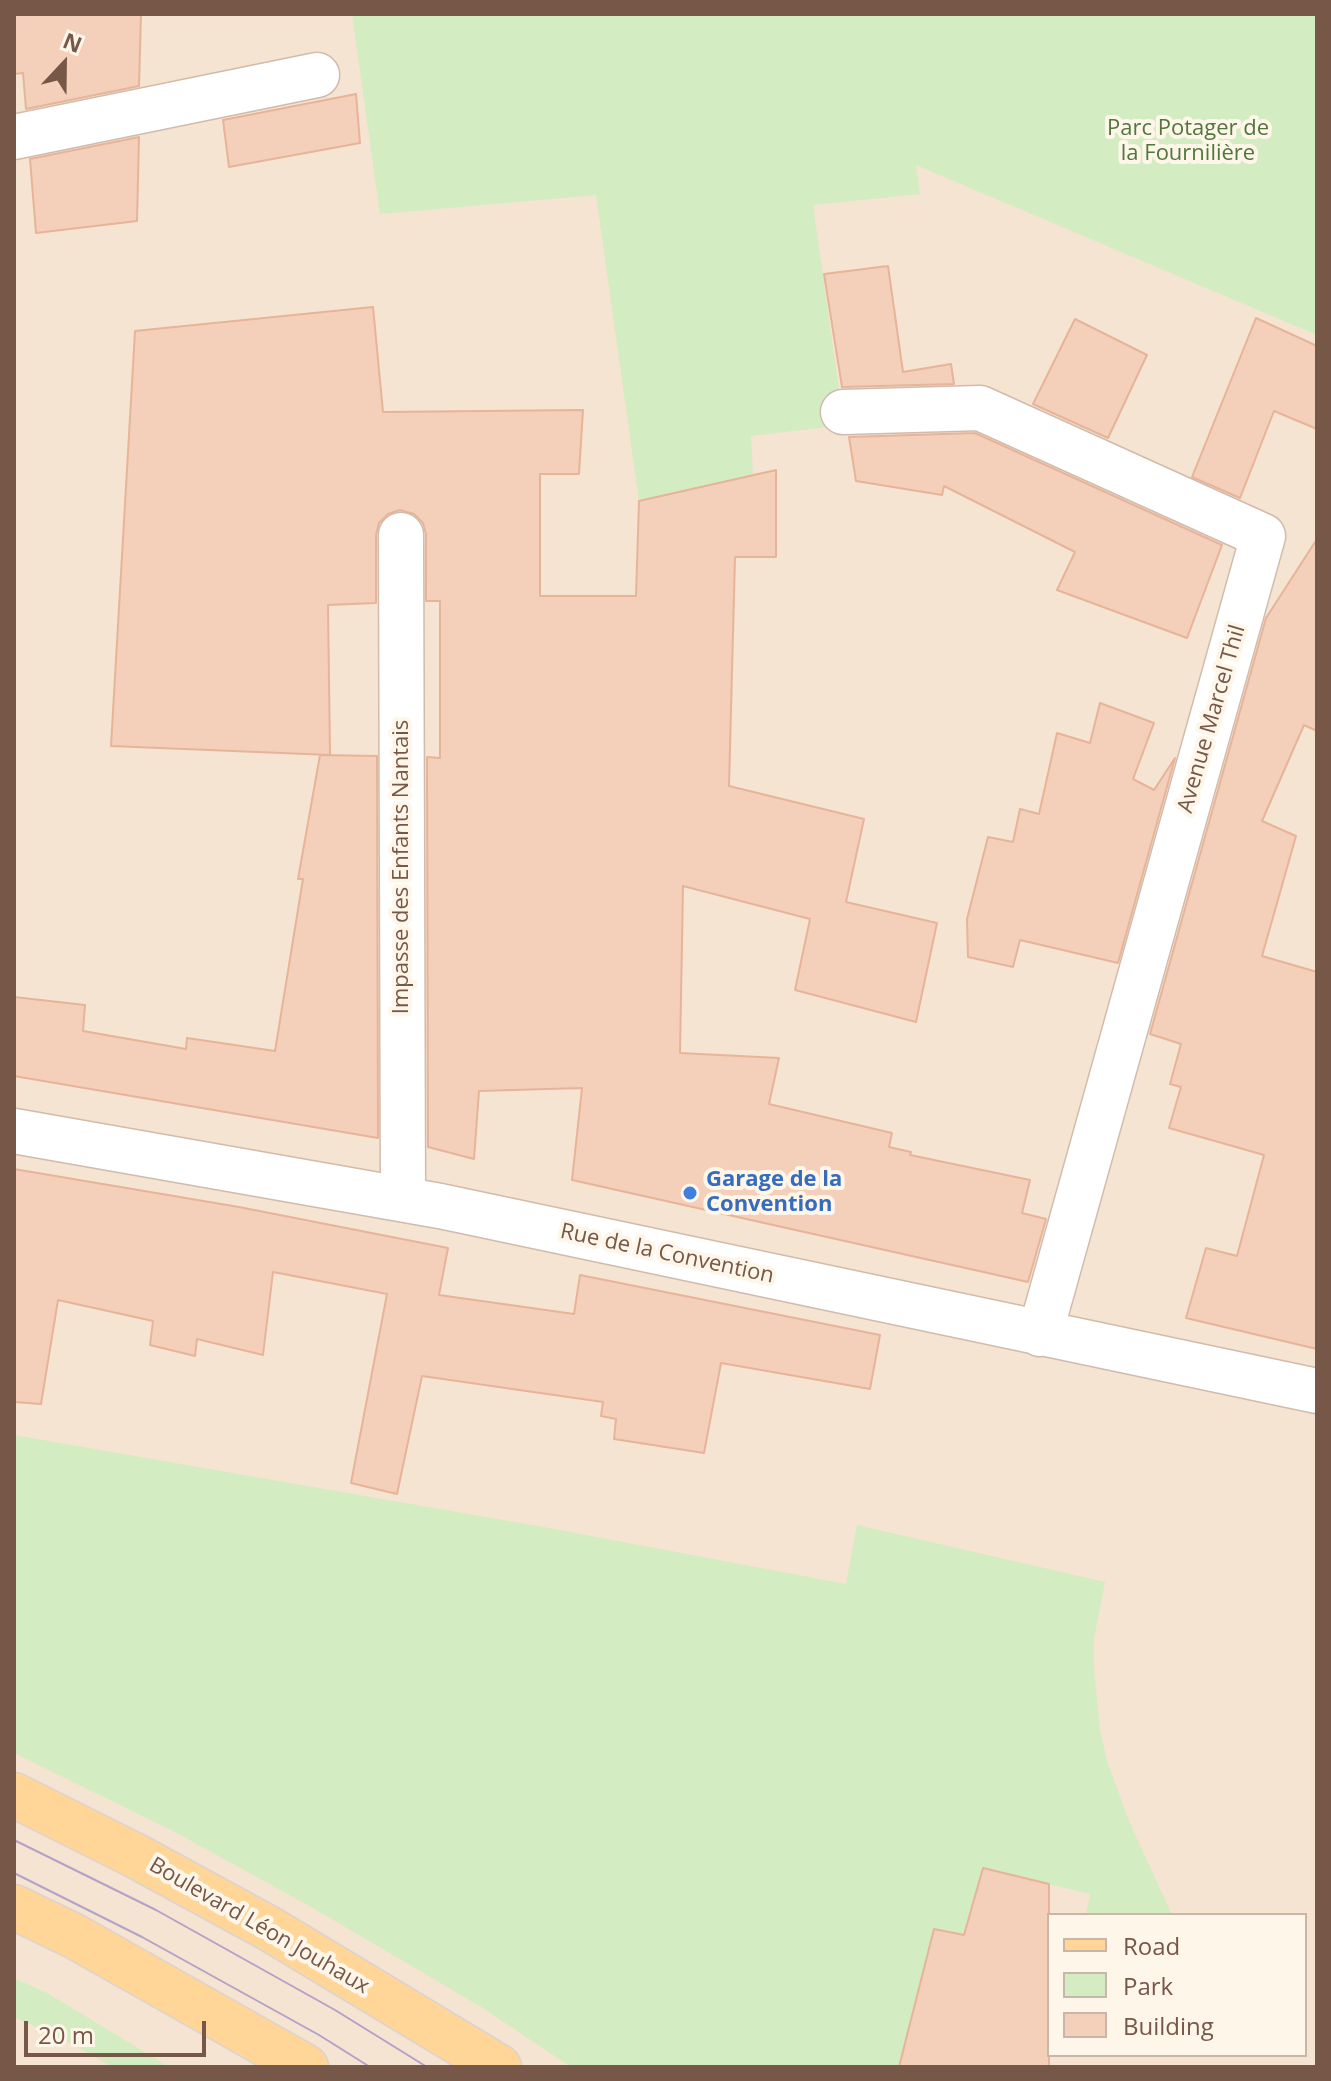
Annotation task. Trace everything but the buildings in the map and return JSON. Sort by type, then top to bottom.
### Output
[{"type":"main road","name":"Boulevard Léon Jouhaux","points":[[14,1795],[136,1856],[270,1929],[499,2067]]},
{"type":"main road","points":[[14,1907],[74,1936],[306,2067]]},
{"type":"street","points":[[14,137],[317,75]]},
{"type":"street","name":"Avenue Marcel Thil","points":[[843,412],[980,408],[1263,536],[1040,1334]]},
{"type":"street","name":"Impasse des Enfants Nantais","points":[[401,535],[403,1198]]},
{"type":"street","name":"Rue de la Convention","points":[[14,1131],[403,1198],[1317,1391]]},
{"type":"shaded area","points":[[14,14],[1317,14],[1317,2067],[14,2067]]},
{"type":"green space","name":"Parc Potager de la Fournilière","points":[[352,14],[1317,14],[1317,335],[916,165],[920,194],[813,205],[844,425],[751,436],[753,476],[639,501],[596,195],[380,214]]},
{"type":"green space","points":[[14,1435],[549,1528],[846,1584],[857,1525],[1105,1582],[1094,1638],[1100,1730],[1107,1761],[1129,1821],[1171,1913],[1086,1913],[1090,1894],[983,1868],[964,1935],[934,1929],[899,2067],[571,2067],[483,2008],[315,1909],[177,1833],[14,1753]]},
{"type":"green space","points":[[14,1978],[47,1993],[169,2067],[113,2067],[61,2038],[14,2017]]},
{"type":"tram line","points":[[14,1840],[156,1910],[335,2010],[427,2067]]},
{"type":"tram line","points":[[14,1873],[142,1937],[319,2035],[370,2067]]},
{"type":"place","name":"Garage de la Convention","points":[[690,1193]]}]
